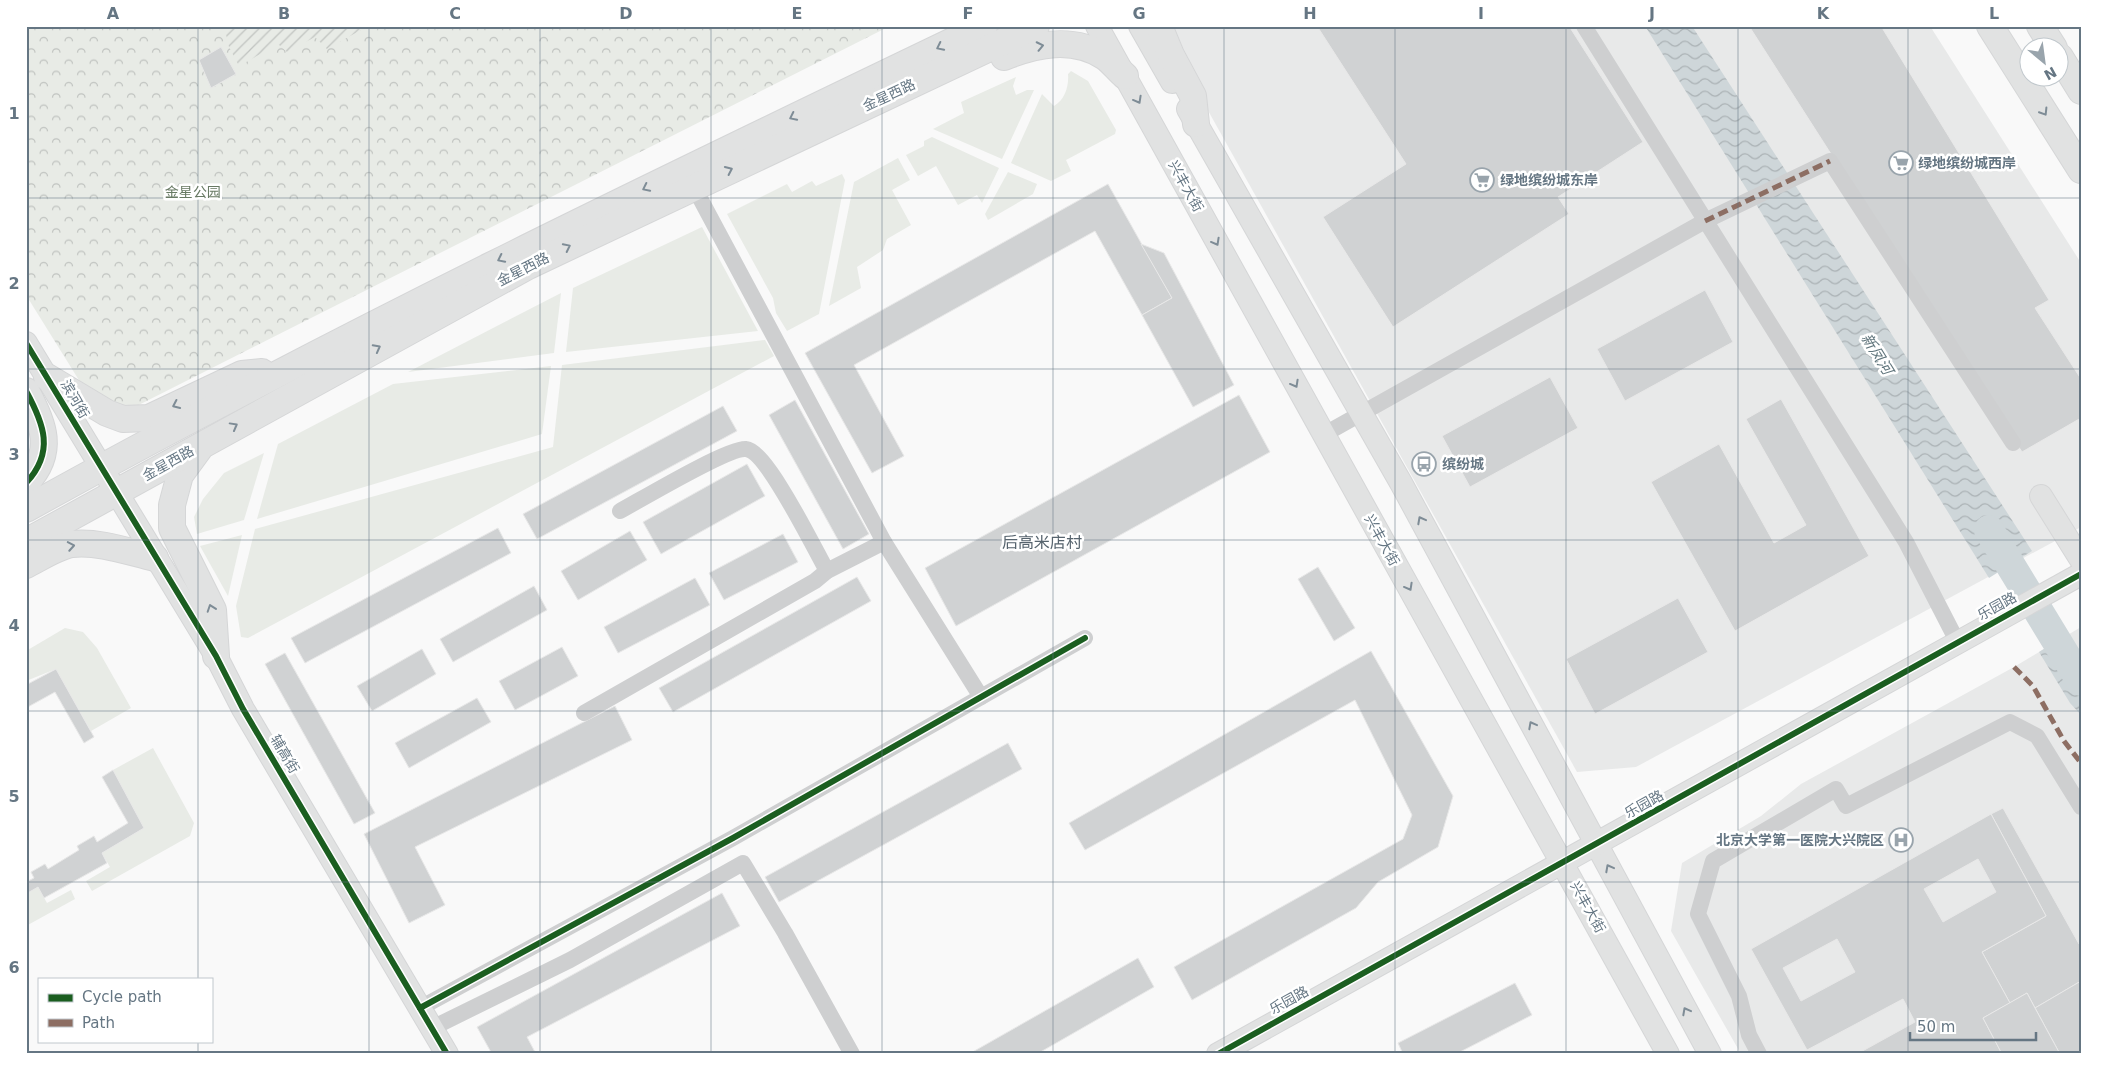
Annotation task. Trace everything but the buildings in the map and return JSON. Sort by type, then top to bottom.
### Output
[{"type":"main road","name":"金星西路","points":[[26,542],[528,266],[1036,26]]},
{"type":"main road","name":"兴丰大街","points":[[1097,26],[1668,1054]]},
{"type":"main road","points":[[1140,26],[1363,415],[1710,1054]]},
{"type":"main road","points":[[1159,26],[1171,55],[1193,96],[1196,124]]},
{"type":"main road","points":[[1990,26],[2081,170]]},
{"type":"main road","points":[[2040,26],[2048,38]]},
{"type":"main road","name":"金星西路","points":[[26,509],[100,468],[482,268],[982,27]]},
{"type":"main road","points":[[910,84],[943,82],[1026,48],[1048,44],[1067,45],[1092,50],[1106,57],[1125,76]]},
{"type":"main road","points":[[2070,73],[2081,91]]},
{"type":"main road","name":"滨河街","points":[[26,343],[100,468]]},
{"type":"main road","points":[[47,377],[107,413],[123,420],[149,418],[242,374],[288,370]]},
{"type":"main road","points":[[26,391],[37,411],[44,433],[40,463],[26,483]]},
{"type":"main road","points":[[202,444],[180,474],[172,504],[172,528],[213,610],[216,656]]},
{"type":"main road","name":"辅高街","points":[[100,468],[216,656],[244,709],[447,1054]]},
{"type":"main road","points":[[2041,496],[2081,560]]},
{"type":"main road","points":[[26,565],[71,544],[115,548],[155,558]]},
{"type":"main road","name":"乐园路","points":[[1218,1054],[2081,574]]},
{"type":"street","points":[[1584,26],[1906,542],[1968,637]]},
{"type":"street","points":[[1323,435],[1363,415],[1705,221],[1830,161],[2013,443]]},
{"type":"street","points":[[694,187],[884,542],[981,697]]},
{"type":"street","points":[[620,511],[722,456],[746,449],[756,452],[772,471],[827,571]]},
{"type":"street","points":[[584,712],[815,581],[827,571],[884,542]]},
{"type":"street","points":[[420,1008],[733,838],[1085,638]]},
{"type":"street","points":[[1759,1054],[1749,1035],[1740,996],[1698,914],[1713,861],[1836,789],[1846,806],[2010,722],[2037,736],[2081,806]]},
{"type":"street","points":[[432,1028],[570,960],[743,863],[786,933],[852,1054]]},
{"type":"shaded area","points":[[1172,26],[1930,26],[2081,263],[2081,527],[1636,767],[1577,772],[1167,37]]},
{"type":"shaded area","name":"北京大学第一医院大兴院区","points":[[2081,627],[2081,1054],[1741,1054],[1671,931],[1682,863],[1761,816],[1801,784],[2014,667]]},
{"type":"green space","name":"金星公园","points":[[26,26],[890,26],[105,422],[26,295]]},
{"type":"green space","points":[[224,26],[368,26],[327,49],[315,37],[287,52],[278,44],[239,66],[229,47]]},
{"type":"green space","points":[[1071,71],[1088,81],[1116,130],[1115,134],[1066,160],[1071,171],[1051,181],[1011,163],[1042,94],[1054,106],[1058,103],[1066,92],[1068,74]]},
{"type":"green space","points":[[1016,77],[1013,86],[1016,95],[1027,90],[1034,90],[1002,159],[933,129],[964,113],[961,102]]},
{"type":"green space","points":[[932,137],[999,168],[982,203],[977,195],[958,205],[936,166],[918,176],[906,155],[924,146],[924,141]]},
{"type":"green space","points":[[898,158],[910,180],[892,190],[911,225],[887,239],[883,250],[857,267],[861,288],[829,306],[854,182]]},
{"type":"green space","points":[[1008,172],[1037,184],[1033,194],[988,220],[985,214]]},
{"type":"green space","points":[[842,174],[845,180],[819,314],[787,331],[776,313],[773,298],[727,214],[787,184],[792,192],[812,181],[816,186]]},
{"type":"green space","points":[[702,227],[758,331],[566,352],[573,288]]},
{"type":"green space","points":[[561,293],[554,353],[408,372]]},
{"type":"green space","points":[[765,340],[774,356],[248,638],[241,637],[236,606],[255,529],[553,447],[562,365]]},
{"type":"green space","points":[[551,366],[542,434],[257,519],[278,444],[393,384]]},
{"type":"green space","points":[[264,453],[244,520],[197,534],[194,517],[203,499],[224,473]]},
{"type":"green space","points":[[242,535],[228,596],[200,546]]},
{"type":"green space","points":[[65,628],[83,632],[97,648],[131,708],[91,731],[56,669],[26,681],[26,651]]},
{"type":"green space","points":[[153,748],[194,823],[190,836],[92,891],[86,881],[110,867],[102,853],[144,828],[113,770]]},
{"type":"green space","points":[[38,887],[47,903],[71,890],[75,899],[26,926],[26,894]]},
{"type":"water","points":[[1645,26],[1692,26],[2032,551],[1989,578]]},
{"type":"water","points":[[2061,638],[2081,667],[2081,715],[2070,703],[2039,652]]},
{"type":"waterway","name":"新凤河","points":[[1989,530],[2081,681]]},
{"type":"marked path","points":[[1705,221],[1830,161]]},
{"type":"marked path","points":[[2014,667],[2033,686],[2064,741],[2081,763]]},
{"type":"cycle path","points":[[26,343],[216,656],[243,709],[447,1054]]},
{"type":"cycle path","points":[[26,391],[38,415],[44,438],[41,460],[35,472],[26,483]]},
{"type":"cycle path","points":[[1218,1054],[2081,574]]},
{"type":"cycle path","points":[[420,1008],[733,838],[1085,638]]},
{"type":"place","name":"绿地缤纷城西岸","points":[[1901,163]]},
{"type":"place","name":"绿地缤纷城东岸","points":[[1482,180]]},
{"type":"place","name":"缤纷城","points":[[1424,464]]},
{"type":"place","name":"北京大学第一医院大兴院区","points":[[1901,840]]},
{"type":"district","name":"后高米店村","points":[[1042,542]]}]
